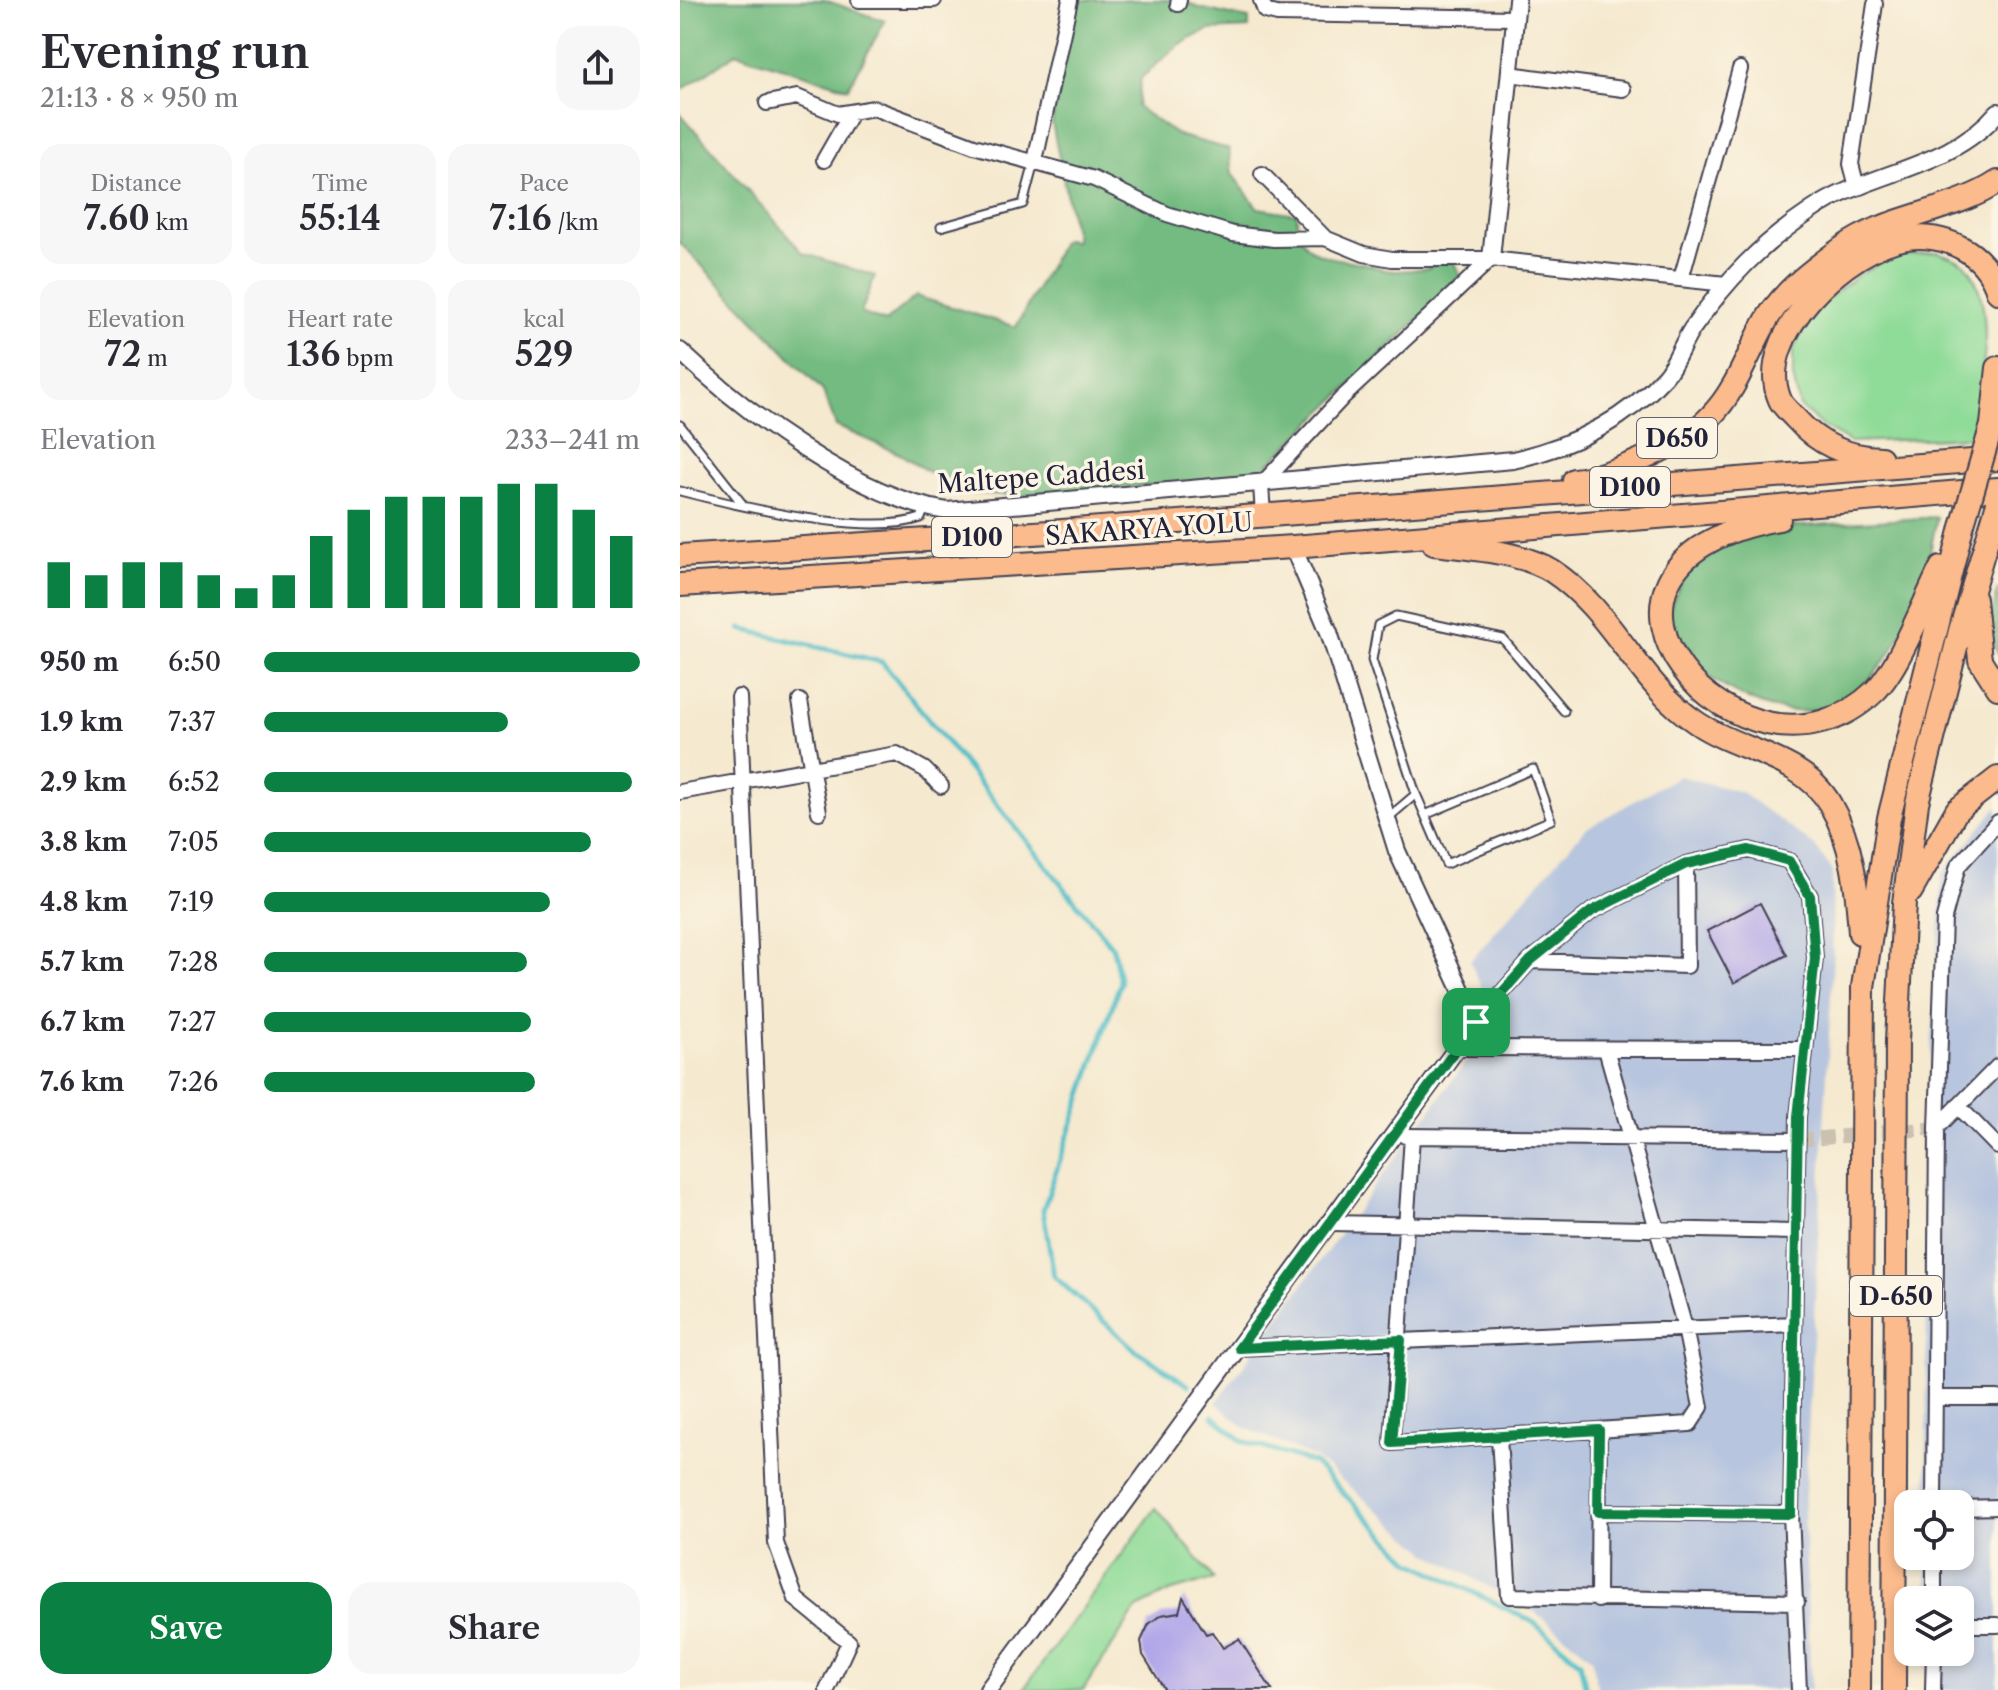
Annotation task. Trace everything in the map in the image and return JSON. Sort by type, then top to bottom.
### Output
[{"type":"highway","name":"D650","points":[[1263,515],[1587,479],[1644,459],[1711,417],[1771,313],[1844,246],[1918,214],[1985,191],[1998,182]]},
{"type":"highway","points":[[1962,462],[1860,457],[1817,441],[1780,400],[1776,369],[1796,314],[1824,285],[1854,262],[1906,238],[1945,240],[1975,255],[1995,282],[1998,292]]},
{"type":"highway","points":[[1992,425],[1998,368]]},
{"type":"highway","points":[[1863,987],[1889,818],[1962,527],[1998,400]]},
{"type":"highway","name":"D100","points":[[680,556],[1998,459]]},
{"type":"highway","name":"D100","points":[[1381,538],[1998,489]]},
{"type":"highway","points":[[1904,498],[1757,523],[1706,543],[1691,553],[1668,582],[1663,600],[1664,638],[1681,669],[1707,694],[1752,718],[1797,726],[1840,714],[1865,699],[1885,679],[1962,527]]},
{"type":"highway","points":[[1904,903],[1917,803],[1973,583],[1998,503]]},
{"type":"highway","points":[[1381,538],[1485,550],[1550,570],[1598,608],[1658,692],[1699,725],[1806,776],[1830,803],[1848,848],[1857,884],[1863,987]]},
{"type":"highway","name":"SAKARYA YOLU","points":[[680,585],[1293,547],[1381,538]]},
{"type":"highway","points":[[1973,583],[1980,660],[1998,688]]},
{"type":"highway","points":[[1904,903],[1957,810],[1998,778]]},
{"type":"highway","name":"D-650","points":[[1894,1690],[1897,1041],[1904,903]]},
{"type":"highway","name":"D-650","points":[[1859,1690],[1863,987]]},
{"type":"street","points":[[859,0],[934,0]]},
{"type":"street","points":[[1035,161],[1070,0]]},
{"type":"street","points":[[1261,0],[1265,11],[1277,14],[1515,18]]},
{"type":"street","points":[[1388,0],[1388,16]]},
{"type":"street","points":[[1263,515],[1261,485],[1342,398],[1491,259],[1517,0]]},
{"type":"street","points":[[1857,187],[1851,164],[1875,4]]},
{"type":"street","points":[[1681,279],[1740,69]]},
{"type":"street","points":[[1509,74],[1623,89]]},
{"type":"street","points":[[767,103],[797,97],[838,114],[874,108],[974,146],[1094,179],[1167,214],[1233,234],[1274,239],[1325,238]]},
{"type":"street","name":"Maltepe Caddesi","points":[[680,351],[758,415],[815,455],[878,490],[925,508],[947,511],[1513,460],[1557,450],[1589,434],[1645,396],[1667,374],[1689,334],[1744,262],[1814,208],[1857,187],[1899,174],[1945,152],[1998,112]]},
{"type":"street","points":[[824,160],[851,113]]},
{"type":"street","points":[[1262,174],[1325,238],[1364,254],[1392,259],[1491,259],[1726,284]]},
{"type":"street","points":[[1293,547],[1329,632],[1397,851],[1476,1022]]},
{"type":"street","points":[[739,697],[740,780],[776,1543],[796,1599],[849,1642],[827,1690]]},
{"type":"street","points":[[800,701],[819,812]]},
{"type":"street","points":[[680,792],[897,754],[924,769],[941,786]]},
{"type":"street","points":[[1934,1490],[1937,1128],[1944,918],[1958,866],[1997,824]]},
{"type":"street","points":[[988,1690],[1331,1223],[1404,1136],[1476,1022],[1530,961],[1592,911],[1686,864],[1749,850],[1789,861],[1810,896],[1815,958],[1798,1140],[1791,1514],[1799,1690]]},
{"type":"street","points":[[1530,961],[1687,966],[1686,864]]},
{"type":"street","points":[[1459,1048],[1805,1049]]},
{"type":"street","points":[[1404,1136],[1406,1224],[1401,1340],[1392,1443],[1690,1424],[1701,1407],[1685,1328],[1606,1049]]},
{"type":"street","points":[[1937,1128],[1998,1066]]},
{"type":"street","points":[[1958,1106],[1998,1147]]},
{"type":"street","points":[[1404,1136],[1798,1140]]},
{"type":"street","points":[[1331,1223],[1796,1232]]},
{"type":"street","points":[[1239,1348],[1794,1324]]},
{"type":"street","points":[[1935,1398],[1998,1398]]},
{"type":"street","points":[[1598,1600],[1599,1430]]},
{"type":"street","points":[[1499,1438],[1509,1596],[1797,1602]]},
{"type":"street","points":[[1974,1508],[1998,1507]]},
{"type":"street","points":[[1598,1512],[1791,1514]]},
{"type":"street","points":[[1974,1625],[1998,1625]]},
{"type":"street","points":[[1933,1690],[1934,1666]]},
{"type":"lane","points":[[941,227],[1023,204],[1035,161]]},
{"type":"lane","points":[[680,425],[744,506]]},
{"type":"lane","points":[[680,491],[744,506],[864,524],[907,523],[921,518],[925,508]]},
{"type":"lane","points":[[1425,815],[1533,769],[1551,820],[1446,864],[1425,815],[1416,794],[1372,660],[1378,625],[1396,616],[1503,639],[1564,711]]},
{"type":"lane","points":[[1387,819],[1416,794]]},
{"type":"shaded area","points":[[1679,776],[1741,792],[1815,846],[1832,871],[1833,957],[1804,1511],[1811,1690],[1598,1690],[1592,1658],[1535,1612],[1429,1554],[1317,1459],[1244,1427],[1216,1403],[1496,1021],[1470,961],[1585,829]]},
{"type":"shaded area","points":[[1998,806],[1998,1690],[1927,1690],[1927,1666],[1974,1666],[1974,1586],[1927,1586],[1927,1570],[1974,1570],[1974,1490],[1927,1490],[1926,1137],[1942,874]]},
{"type":"green space","points":[[680,0],[825,0],[885,21],[848,88],[736,53],[680,91]]},
{"type":"green space","points":[[1069,0],[1183,0],[1199,8],[1249,19],[1249,28],[1209,30],[1180,44],[1141,78],[1137,107],[1177,135],[1229,149],[1232,174],[1258,208],[1297,214],[1302,239],[1317,253],[1391,271],[1429,268],[1436,262],[1453,261],[1460,275],[1451,288],[1256,476],[1030,496],[962,493],[900,454],[836,426],[823,391],[680,243],[680,113],[803,253],[875,276],[861,313],[885,322],[916,296],[1016,327],[1063,240],[1076,241],[1052,123]]},
{"type":"green space","points":[[1938,252],[1966,265],[1982,301],[1985,347],[1972,437],[1850,442],[1822,426],[1800,407],[1793,377],[1793,350],[1814,310],[1857,276],[1893,256]]},
{"type":"green space","points":[[1937,517],[1923,582],[1898,640],[1881,666],[1861,687],[1838,702],[1812,710],[1783,710],[1750,700],[1704,673],[1682,651],[1669,610],[1686,572],[1718,548],[1756,529]]},
{"type":"green space","points":[[1998,589],[1998,654],[1991,630]]},
{"type":"green space","points":[[1156,1508],[1214,1579],[1169,1592],[1137,1608],[1083,1690],[1023,1690]]},
{"type":"building","points":[[1760,903],[1787,955],[1734,983],[1707,931]]},
{"type":"building","points":[[1183,1597],[1206,1634],[1212,1632],[1223,1648],[1239,1639],[1272,1690],[1165,1690],[1143,1655],[1141,1641],[1149,1624],[1161,1615],[1179,1612]]},
{"type":"waterway","points":[[741,629],[882,662],[1113,948],[1120,983],[1043,1210],[1054,1276],[1134,1349],[1188,1385]]},
{"type":"waterway","points":[[1213,1416],[1242,1441],[1314,1463],[1410,1561],[1533,1622],[1580,1662],[1586,1690]]},
{"type":"tunnel","points":[[1798,1140],[1937,1128]]},
{"type":"route","points":[[1749,850],[1789,861],[1810,896],[1815,958],[1798,1117],[1791,1514],[1598,1512],[1599,1430],[1392,1443],[1401,1340],[1239,1348],[1397,1135],[1476,1022],[1530,961],[1592,911],[1686,864],[1749,850]]}]
